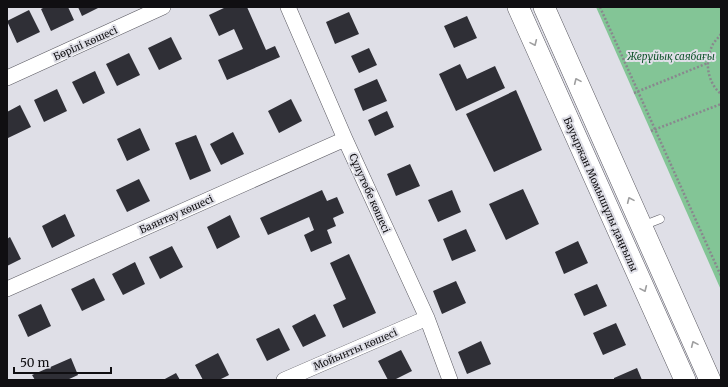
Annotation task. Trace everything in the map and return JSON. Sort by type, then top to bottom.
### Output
[{"type":"main road","name":"Бауыржан Момышұлы даңғылы","points":[[518,7],[684,380]]},
{"type":"main road","points":[[544,7],[651,223],[710,380]]},
{"type":"street","name":"Бөрілі көшесі","points":[[7,78],[163,7]]},
{"type":"street","name":"Сұлутөбе көшесі","points":[[288,7],[345,139],[427,318],[450,380]]},
{"type":"street","name":"Баянтау көшесі","points":[[7,289],[345,139]]},
{"type":"street","name":"Мойынты көшесі","points":[[284,380],[427,318]]},
{"type":"path","points":[[600,7],[721,276]]},
{"type":"path","points":[[721,34],[713,44],[708,57],[708,71],[712,83],[721,94]]},
{"type":"path","points":[[634,93],[708,63]]},
{"type":"path","points":[[651,131],[721,104]]},
{"type":"green space","name":"Жерұйық саябағы","points":[[596,7],[721,7],[721,290]]},
{"type":"building","points":[[45,7],[68,7],[74,20],[51,31],[41,9]]},
{"type":"building","points":[[78,7],[100,7],[82,16]]},
{"type":"building","points":[[226,7],[247,7],[266,50],[275,46],[280,57],[227,80],[218,60],[243,49],[234,29],[219,36],[209,15]]},
{"type":"building","points":[[29,10],[40,32],[17,43],[7,21]]},
{"type":"building","points":[[349,12],[359,34],[335,44],[326,22]]},
{"type":"building","points":[[467,16],[477,38],[454,48],[444,26]]},
{"type":"building","points":[[171,37],[182,59],[159,70],[148,48]]},
{"type":"building","points":[[369,48],[377,65],[359,73],[351,56]]},
{"type":"building","points":[[129,53],[140,75],[117,86],[106,64]]},
{"type":"building","points":[[460,64],[467,79],[495,66],[505,88],[456,111],[439,74]]},
{"type":"building","points":[[95,71],[105,93],[83,104],[72,82]]},
{"type":"building","points":[[377,79],[387,101],[363,111],[354,89]]},
{"type":"building","points":[[57,89],[67,111],[44,122],[34,100]]},
{"type":"building","points":[[516,90],[542,150],[494,172],[466,114]]},
{"type":"building","points":[[291,99],[302,121],[279,133],[268,111]]},
{"type":"building","points":[[20,105],[31,127],[8,138],[7,112]]},
{"type":"building","points":[[387,111],[394,127],[375,136],[368,120]]},
{"type":"building","points":[[140,128],[150,150],[127,161],[117,139]]},
{"type":"building","points":[[233,132],[244,154],[221,165],[210,144]]},
{"type":"building","points":[[196,135],[211,171],[190,180],[175,143]]},
{"type":"building","points":[[410,164],[420,186],[396,196],[387,174]]},
{"type":"building","points":[[139,179],[150,201],[127,212],[116,190]]},
{"type":"building","points":[[523,189],[539,224],[506,240],[489,204]]},
{"type":"building","points":[[322,190],[327,201],[337,197],[344,213],[333,218],[336,226],[327,230],[332,243],[311,252],[304,235],[314,230],[309,217],[268,235],[260,218]]},
{"type":"building","points":[[452,190],[461,212],[438,222],[428,200]]},
{"type":"building","points":[[65,214],[75,236],[52,248],[42,226]]},
{"type":"building","points":[[230,215],[240,237],[217,249],[207,227]]},
{"type":"building","points":[[466,229],[476,251],[452,261],[443,239]]},
{"type":"building","points":[[10,237],[21,259],[7,266],[7,239]]},
{"type":"building","points":[[578,241],[588,263],[564,274],[555,252]]},
{"type":"building","points":[[172,246],[183,267],[160,279],[149,257]]},
{"type":"building","points":[[349,254],[376,313],[343,328],[333,305],[346,299],[330,263]]},
{"type":"building","points":[[135,262],[145,284],[123,295],[112,274]]},
{"type":"building","points":[[94,278],[105,300],[82,311],[71,289]]},
{"type":"building","points":[[456,281],[466,303],[442,314],[433,291]]},
{"type":"building","points":[[597,284],[607,306],[584,316],[574,294]]},
{"type":"building","points":[[41,304],[51,326],[28,337],[18,315]]},
{"type":"building","points":[[315,314],[326,336],[303,347],[292,326]]},
{"type":"building","points":[[616,323],[626,345],[603,355],[593,333]]},
{"type":"building","points":[[279,328],[290,350],[267,361],[256,339]]},
{"type":"building","points":[[481,341],[491,364],[467,374],[458,352]]},
{"type":"building","points":[[401,350],[412,371],[394,380],[388,380],[378,361]]},
{"type":"building","points":[[218,353],[229,375],[219,380],[203,380],[195,365]]},
{"type":"building","points":[[71,358],[78,375],[67,380],[35,380],[32,375]]},
{"type":"building","points":[[637,368],[642,380],[614,380],[614,378]]},
{"type":"building","points":[[176,373],[180,380],[163,380]]}]
